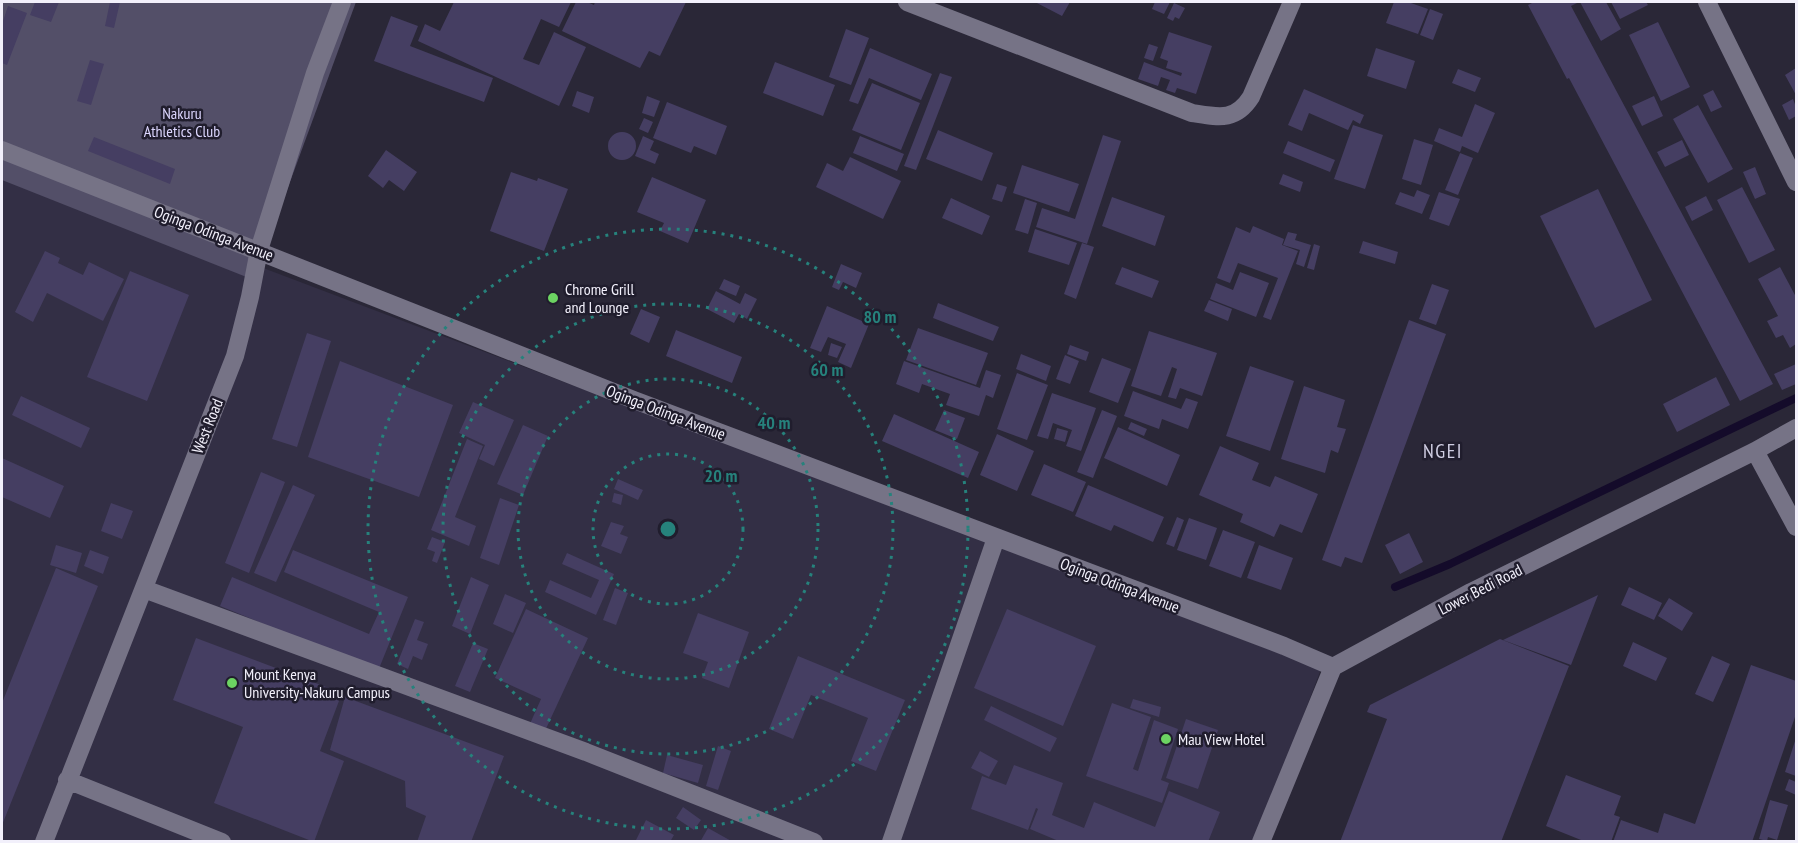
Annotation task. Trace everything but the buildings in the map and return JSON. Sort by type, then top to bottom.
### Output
[{"type":"street","name":"West Road","points":[[44,842],[235,356],[250,297],[258,250],[315,73],[342,2]]},
{"type":"street","points":[[907,2],[1192,113],[1220,117],[1243,109],[1251,97],[1292,2]]},
{"type":"street","points":[[1707,2],[1791,158],[1797,182]]},
{"type":"street","name":"Oginga Odinga Avenue","points":[[2,150],[634,400],[1284,646],[1333,667]]},
{"type":"street","name":"Lower Bedi Road","points":[[1333,667],[1471,592],[1797,428]]},
{"type":"street","points":[[1755,451],[1797,527]]},
{"type":"street","points":[[891,842],[996,538]]},
{"type":"street","points":[[144,589],[575,748],[814,842]]},
{"type":"street","points":[[1261,842],[1333,667]]},
{"type":"street","points":[[67,780],[222,842]]},
{"type":"shaded area","points":[[2,169],[1321,669],[1256,841],[2,841]]},
{"type":"green space","name":"Nakuru Athletics Club","points":[[2,2],[356,2],[254,280],[2,180]]},
{"type":"waterway","points":[[1395,587],[1450,564],[1796,398]]},
{"type":"place","name":"Chrome Grill and Lounge","points":[[553,298]]},
{"type":"place","name":"Mount Kenya University-Nakuru Campus","points":[[232,683]]},
{"type":"place","name":"Mau View Hotel","points":[[1166,739]]},
{"type":"district","name":"NGEI","points":[[1443,451]]}]
